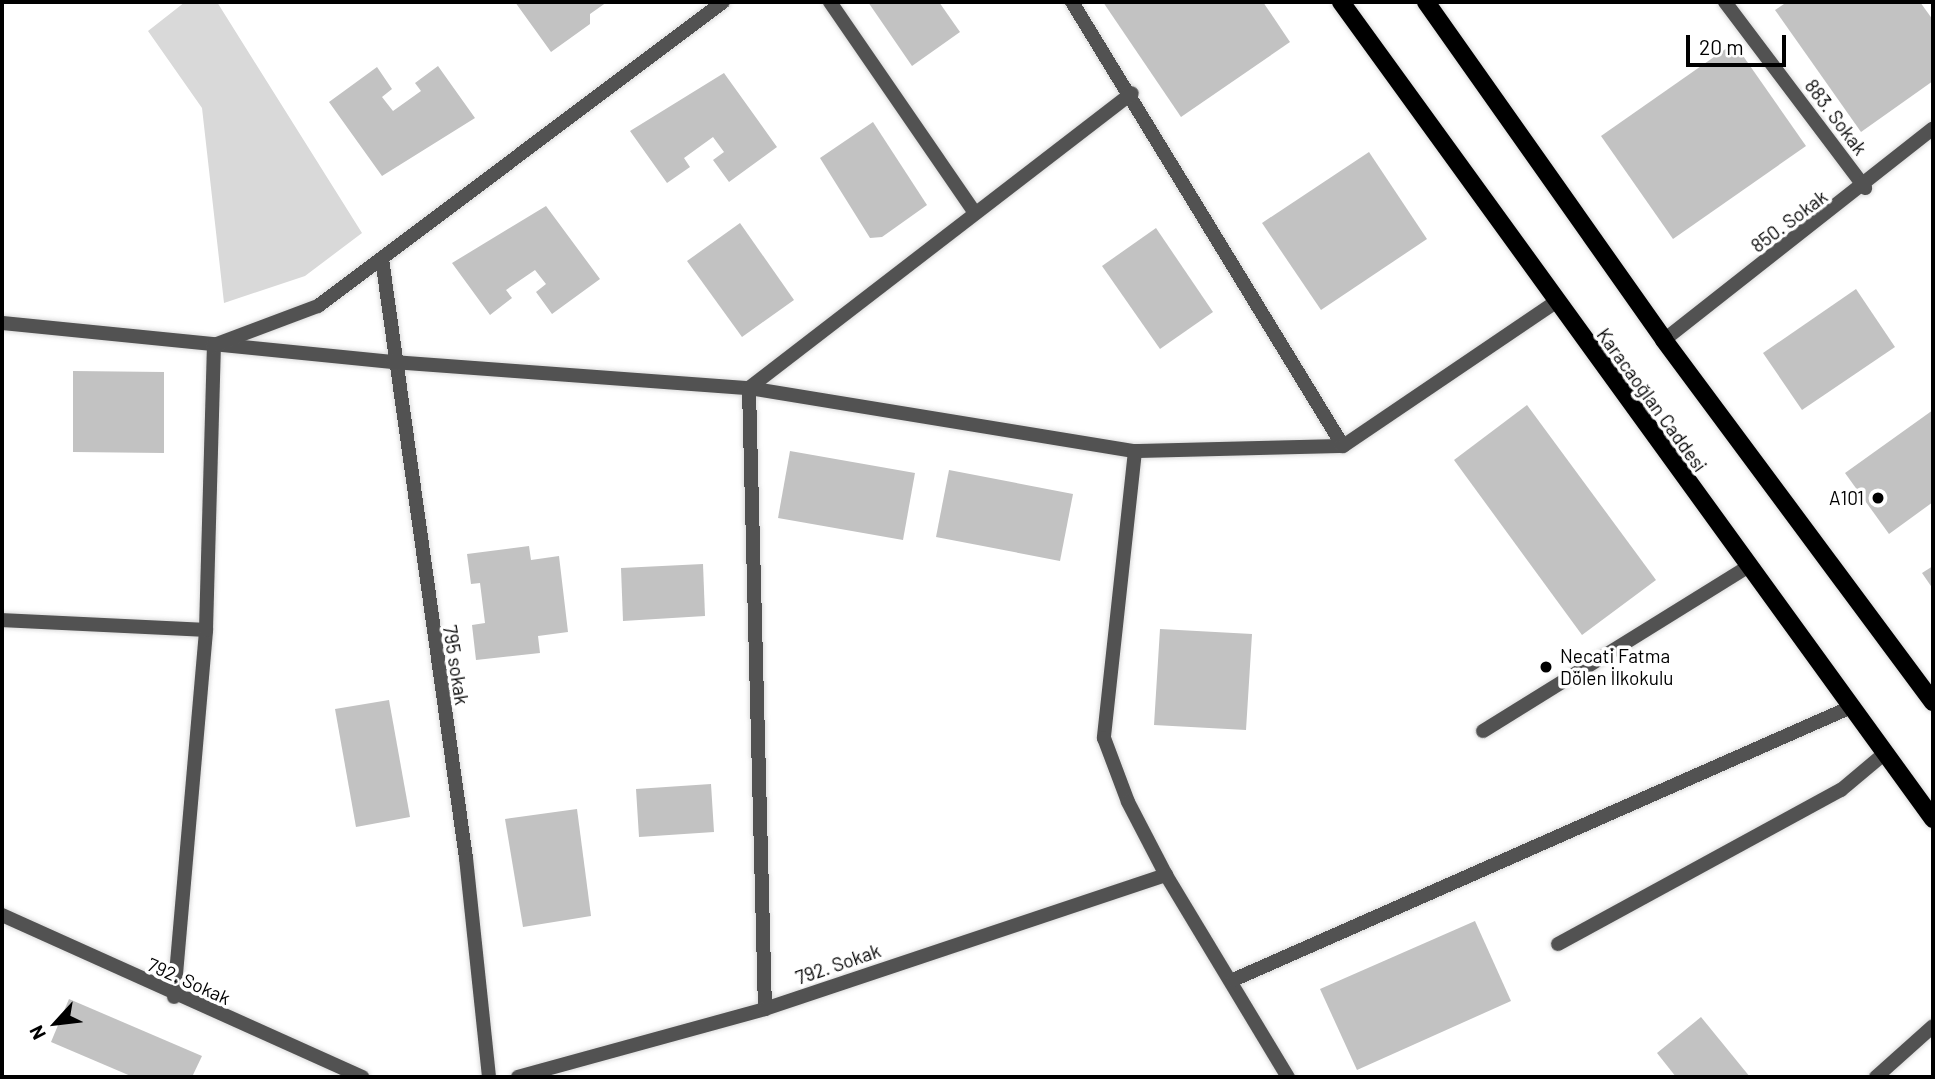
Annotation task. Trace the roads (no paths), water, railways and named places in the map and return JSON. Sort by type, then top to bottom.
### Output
[{"type":"main road","name":"Karacaoğlan Caddesi","points":[[1341,2],[1554,303],[1933,819]]},
{"type":"main road","points":[[1426,2],[1664,340],[1933,702]]},
{"type":"street","points":[[214,345],[318,306],[723,2]]},
{"type":"street","points":[[830,2],[975,213]]},
{"type":"street","points":[[1072,2],[1132,93],[1343,446]]},
{"type":"street","name":"883. Sokak","points":[[1725,2],[1865,188]]},
{"type":"street","points":[[749,388],[1132,93]]},
{"type":"street","name":"850. Sokak","points":[[1664,340],[1865,188],[1933,128]]},
{"type":"street","name":"795 sokak","points":[[382,259],[393,362],[466,858],[489,1077]]},
{"type":"street","points":[[2,323],[393,362],[749,388],[1135,451],[1343,446],[1554,303]]},
{"type":"street","points":[[174,997],[206,630],[214,345]]},
{"type":"street","points":[[749,388],[765,1009]]},
{"type":"street","points":[[1135,451],[1104,738],[1128,802],[1167,874],[1233,980],[1288,1077]]},
{"type":"street","points":[[1483,731],[1748,567]]},
{"type":"street","points":[[2,620],[206,630]]},
{"type":"street","points":[[1233,980],[1851,707]]},
{"type":"street","points":[[1558,944],[1842,790],[1885,753]]},
{"type":"street","name":"792. Sokak","points":[[518,1077],[765,1009],[1167,874]]},
{"type":"street","name":"792. Sokak","points":[[2,915],[174,997],[362,1077]]},
{"type":"street","points":[[1876,1077],[1933,1026]]},
{"type":"place","name":"A101","points":[[1878,498]]},
{"type":"place","name":"Necati Fatma Dölen İlkokulu","points":[[1546,667]]}]
